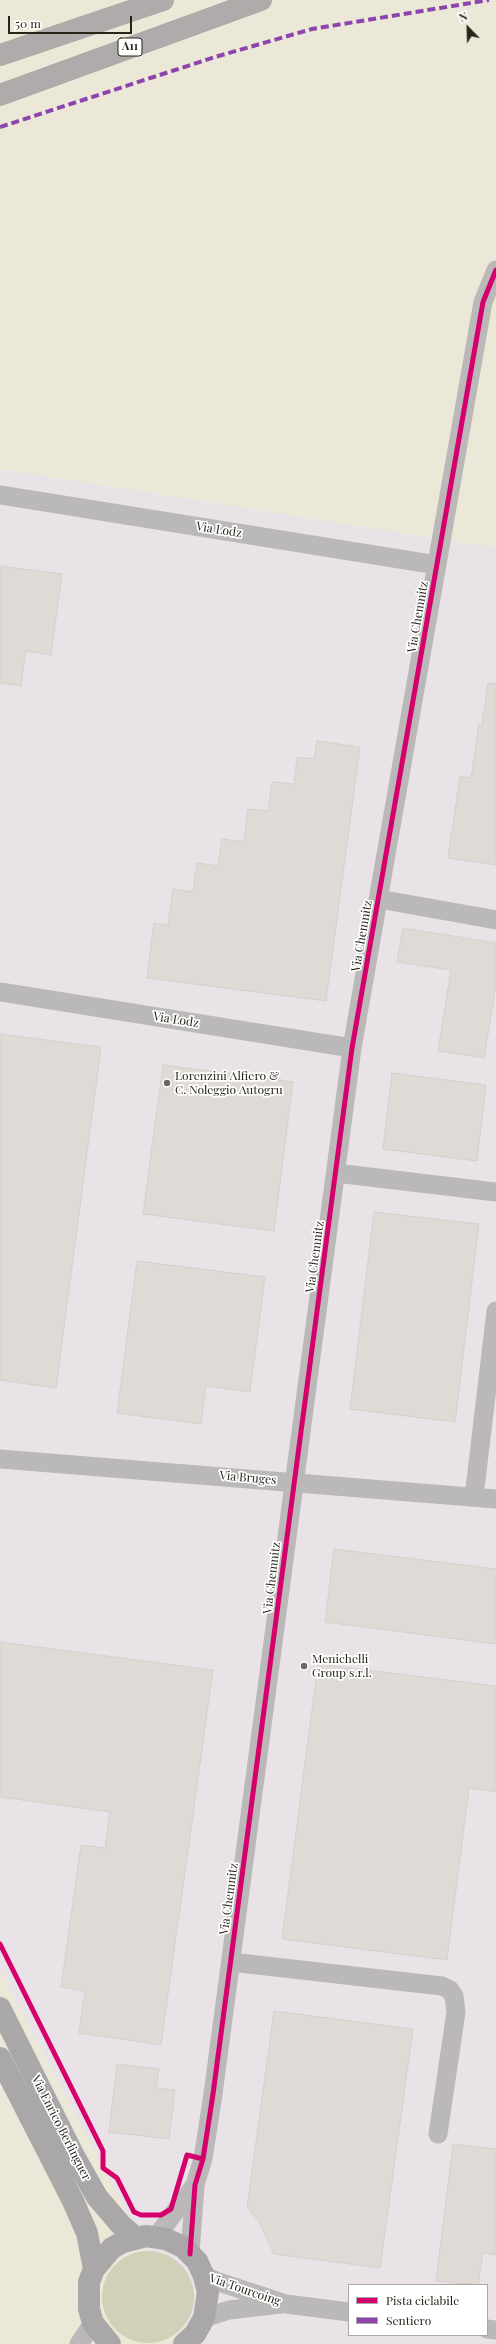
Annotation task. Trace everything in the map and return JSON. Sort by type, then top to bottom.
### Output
[{"type":"highway","points":[[0,55],[163,0]]},
{"type":"highway","name":"A11","points":[[0,95],[261,0]]},
{"type":"main road","name":"Via Enrico Berlinguer","points":[[0,2008],[74,2156],[97,2197],[121,2225],[146,2237],[174,2243],[190,2254],[204,2276],[208,2292],[204,2318],[188,2343]]},
{"type":"main road","name":"Via Enrico Berlinguer","points":[[0,2058],[73,2201],[87,2233],[94,2269],[87,2296],[93,2323],[109,2344]]},
{"type":"main road","name":"Via Enrico Berlinguer","points":[[94,2269],[112,2248],[146,2237]]},
{"type":"street","name":"Via Chemnitz","points":[[190,2254],[196,2186],[204,2152],[231,1962],[352,1048],[482,302],[496,270]]},
{"type":"street","name":"Via Lodz","points":[[0,495],[437,565]]},
{"type":"street","points":[[379,899],[496,920]]},
{"type":"street","name":"Via Lodz","points":[[0,992],[352,1048]]},
{"type":"street","points":[[336,1173],[496,1192]]},
{"type":"street","points":[[474,1497],[496,1311]]},
{"type":"street","name":"Via Bruges","points":[[0,1459],[496,1499]]},
{"type":"street","points":[[231,1962],[442,1986],[450,1990],[454,1996],[456,2012],[438,2134]]},
{"type":"street","name":"Via Chemnitz","points":[[146,2237],[196,2186]]},
{"type":"street","name":"Via Tourcoing","points":[[204,2276],[286,2304],[348,2312]]},
{"type":"street","name":"Via Tourcoing","points":[[204,2318],[229,2310],[286,2304]]},
{"type":"street","points":[[78,2344],[93,2323]]},
{"type":"shaded area","points":[[0,469],[496,548],[496,2344],[195,2344],[0,1970]]},
{"type":"green space","points":[[139,2251],[157,2251],[174,2258],[187,2271],[194,2288],[194,2306],[187,2323],[174,2336],[157,2343],[139,2343],[122,2336],[109,2323],[102,2306],[102,2288],[109,2271],[122,2258]]},
{"type":"building","points":[[0,566],[62,574],[51,655],[26,651],[21,686],[0,683]]},
{"type":"building","points":[[488,683],[496,684],[496,865],[448,858],[460,776],[471,778],[479,724],[482,724]]},
{"type":"building","points":[[317,741],[360,747],[326,1001],[147,978],[154,923],[168,925],[173,889],[193,892],[197,863],[218,866],[222,839],[244,842],[248,809],[268,811],[272,782],[294,784],[297,757],[314,759]]},
{"type":"building","points":[[403,928],[496,943],[496,985],[484,1058],[438,1051],[451,970],[397,962]]},
{"type":"building","points":[[0,1034],[101,1047],[56,1388],[0,1380]]},
{"type":"building","points":[[163,1065],[293,1082],[274,1231],[143,1214]]},
{"type":"building","points":[[392,1073],[486,1085],[477,1161],[383,1149]]},
{"type":"building","points":[[374,1212],[479,1224],[455,1422],[350,1409]]},
{"type":"building","points":[[137,1261],[265,1277],[250,1392],[206,1386],[201,1424],[117,1413]]},
{"type":"building","points":[[334,1549],[496,1569],[496,1644],[325,1622]]},
{"type":"building","points":[[0,1642],[213,1670],[161,2045],[79,2033],[85,1991],[61,1987],[81,1845],[105,1848],[110,1812],[0,1797]]},
{"type":"building","points":[[318,1664],[496,1686],[496,1792],[469,1788],[447,1960],[282,1939]]},
{"type":"building","points":[[274,2011],[413,2029],[380,2268],[274,2254],[258,2220],[247,2207]]},
{"type":"building","points":[[117,2064],[159,2069],[156,2088],[175,2090],[169,2139],[109,2132]]},
{"type":"building","points":[[453,2144],[496,2149],[496,2255],[483,2253],[478,2284],[436,2281]]},
{"type":"marked path","points":[[0,127],[215,57],[312,29],[489,0]]},
{"type":"cycle path","points":[[190,2254],[195,2185],[203,2159],[213,2094],[352,1048],[483,302],[496,270]]},
{"type":"cycle path","points":[[0,1944],[103,2151],[103,2168],[117,2178],[134,2212],[141,2215],[161,2215],[171,2209],[187,2155],[203,2159]]},
{"type":"place","name":"Lorenzini Alfiero & C. Noleggio Autogru","points":[[167,1083]]},
{"type":"place","name":"Menichelli Group s.r.l.","points":[[304,1666]]}]
